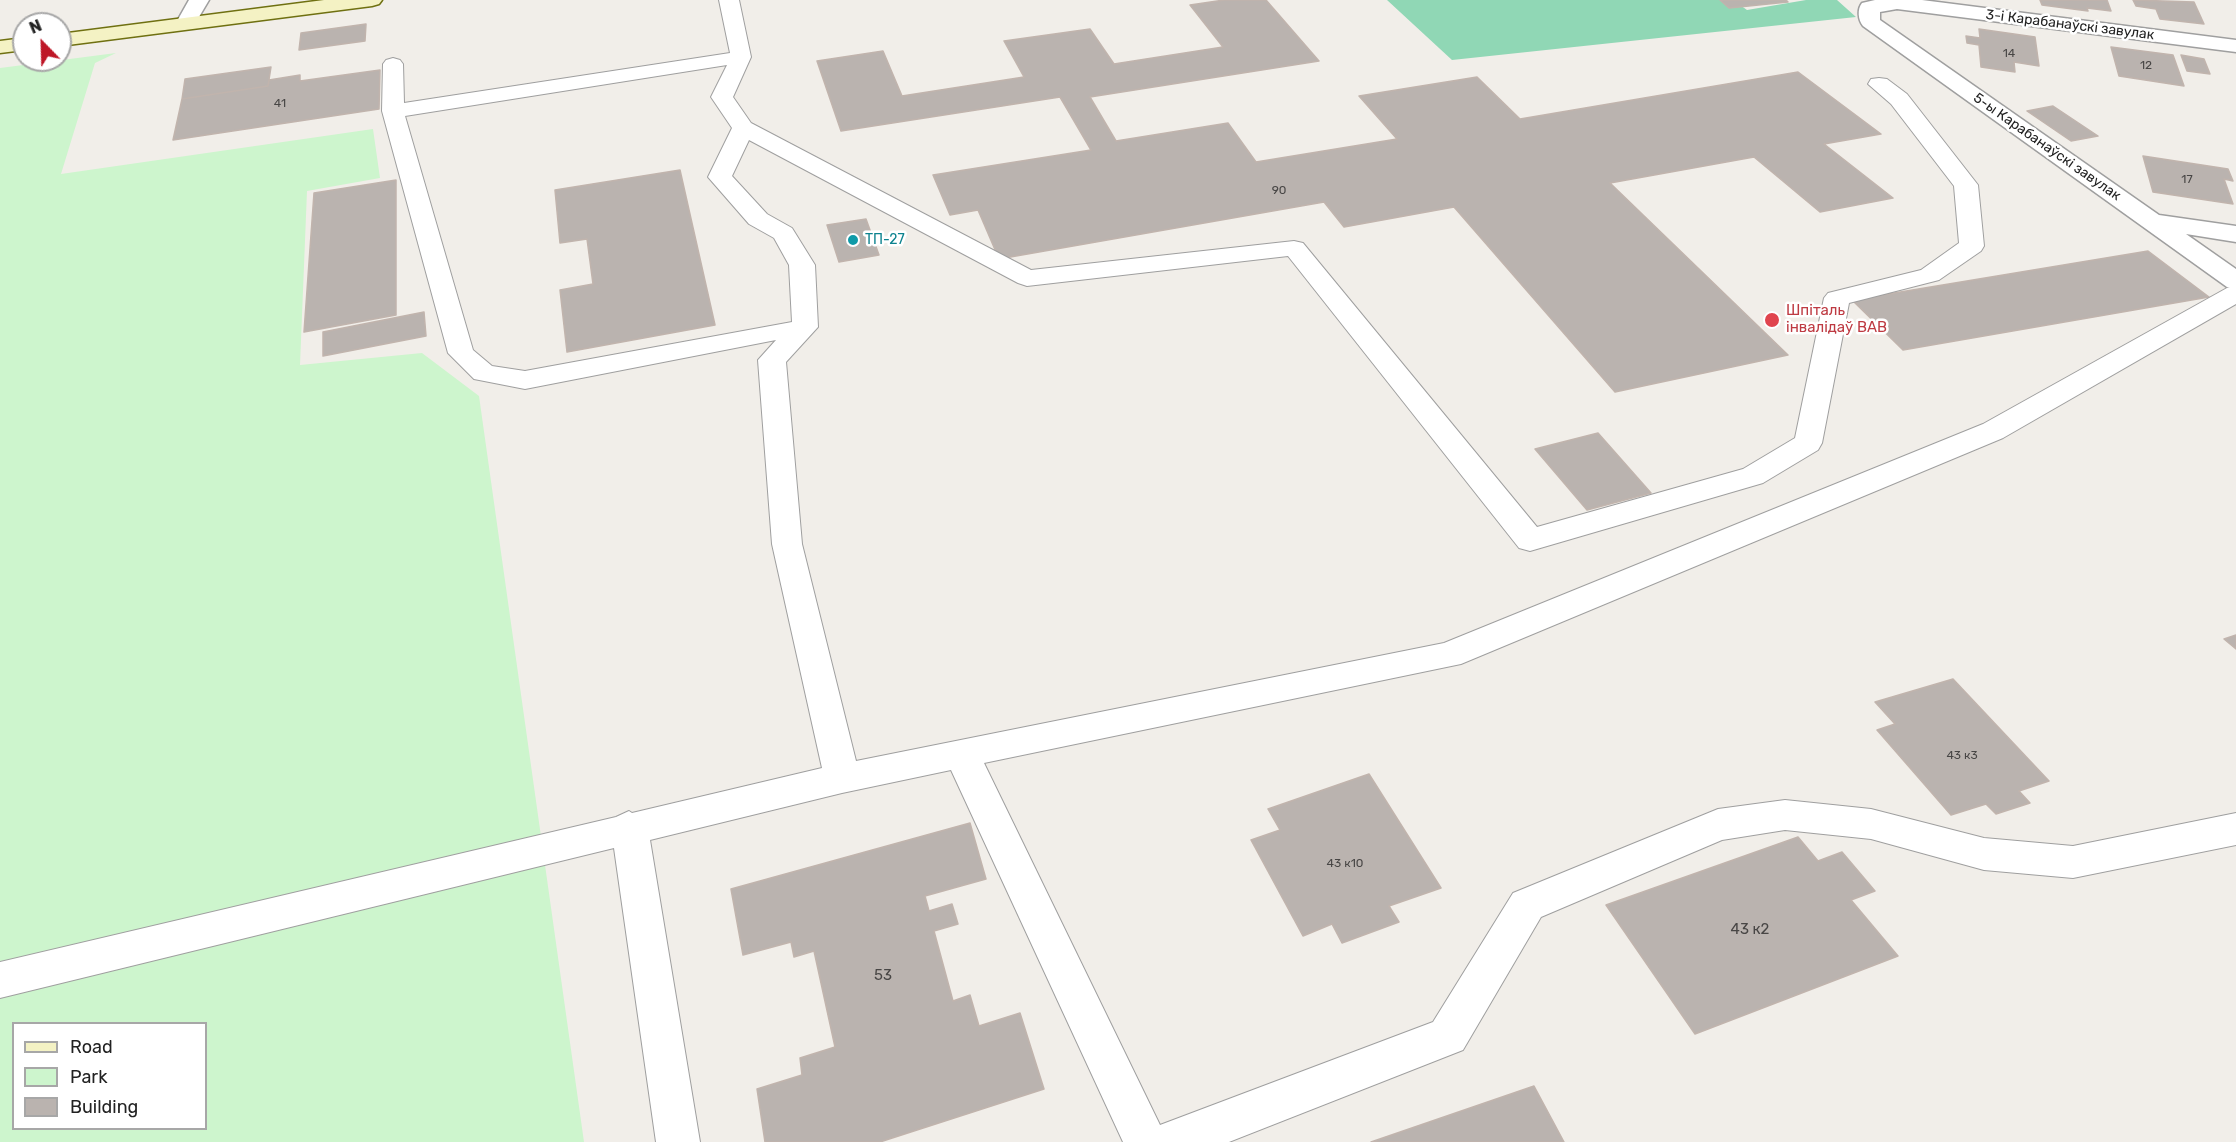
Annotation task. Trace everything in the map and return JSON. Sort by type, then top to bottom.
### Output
[{"type":"main road","points":[[72,38],[372,0]]},
{"type":"street","points":[[186,23],[199,0]]},
{"type":"street","name":"3-і Карабанаўскі завулак","points":[[1869,7],[1897,3],[2236,46]]},
{"type":"street","name":"5-ы Карабанаўскі завулак","points":[[1869,7],[1870,22],[2236,281]]},
{"type":"street","points":[[2152,221],[2236,234]]},
{"type":"lane","points":[[729,0],[741,57],[722,98],[743,128],[1027,278],[1294,248],[1530,540],[1753,476],[1808,443],[1837,298],[1930,275],[1972,246],[1966,185],[1899,99],[1880,84]]},
{"type":"lane","points":[[393,111],[741,57]]},
{"type":"lane","points":[[393,64],[393,111],[461,353],[484,373],[525,380],[805,327]]},
{"type":"lane","points":[[743,128],[720,177],[758,219],[783,233],[802,265],[805,327],[772,360],[787,544],[842,778]]},
{"type":"lane","points":[[0,980],[592,839],[629,827],[842,778],[1449,655],[1993,431],[2236,293]]},
{"type":"lane","points":[[961,753],[1145,1142]]},
{"type":"lane","points":[[1171,1142],[1448,1036],[1527,905],[1718,825],[1785,815],[1850,821],[1871,824],[1984,854],[2073,862],[2236,829]]},
{"type":"lane","points":[[629,827],[678,1142]]},
{"type":"green space","points":[[1387,0],[1733,0],[1747,10],[1806,0],[1837,0],[1856,17],[1452,60]]},
{"type":"green space","points":[[116,53],[95,63],[61,174],[373,129],[380,178],[307,191],[300,365],[422,353],[479,396],[584,1142],[0,1142],[0,68],[12,66],[12,72],[72,72],[72,59]]},
{"type":"building","points":[[1224,0],[1266,0],[1319,61],[1090,97],[1116,141],[1228,123],[1256,162],[1397,139],[1359,96],[1477,77],[1520,119],[1798,72],[1881,134],[1824,144],[1893,198],[1820,212],[1754,157],[1610,183],[1788,355],[1615,392],[1454,207],[1344,227],[1324,202],[999,259],[978,210],[950,215],[933,175],[1091,150],[1060,97],[841,131],[817,61],[883,51],[902,96],[1024,77],[1004,41],[1090,29],[1114,64],[1223,47],[1190,5]]},
{"type":"building","points":[[1720,0],[1786,0],[1788,2],[1729,8]]},
{"type":"building","points":[[2040,0],[2107,0],[2111,11],[2087,8],[2088,11],[2042,5]]},
{"type":"building","points":[[2133,0],[2194,2],[2204,24],[2160,19],[2156,9],[2136,6]]},
{"type":"building","points":[[366,24],[365,41],[299,50],[301,33]]},
{"type":"building","points":[[1979,29],[2035,37],[2039,66],[2014,62],[2015,72],[1981,67],[1979,45],[1967,43],[1966,36],[1980,38]]},
{"type":"building","points":[[2111,47],[2173,55],[2184,86],[2119,76]]},
{"type":"building","points":[[2181,55],[2204,59],[2210,74],[2187,71]]},
{"type":"building","points":[[271,67],[268,86],[182,99],[185,79]]},
{"type":"building","points":[[380,70],[379,109],[173,140],[182,99],[268,86],[269,80],[300,75],[300,81]]},
{"type":"building","points":[[2053,106],[2098,136],[2071,141],[2027,111]]},
{"type":"building","points":[[2143,156],[2228,169],[2233,181],[2224,179],[2233,204],[2153,192]]},
{"type":"building","points":[[680,170],[715,325],[567,352],[560,290],[593,284],[587,239],[560,243],[555,190]]},
{"type":"building","points":[[396,180],[396,315],[304,332],[314,193]]},
{"type":"building","name":"ТП-27","points":[[866,219],[879,255],[839,262],[827,225]]},
{"type":"building","points":[[2148,251],[2209,297],[1903,350],[1852,300]]},
{"type":"building","points":[[424,312],[426,336],[323,356],[323,332]]},
{"type":"building","points":[[1598,433],[1651,493],[1587,510],[1535,449]]},
{"type":"building","points":[[2236,635],[2236,649],[2224,639]]},
{"type":"building","points":[[1953,679],[2049,781],[2019,791],[2030,803],[1996,814],[1986,804],[1951,815],[1877,730],[1895,724],[1875,702]]},
{"type":"building","points":[[1369,774],[1441,888],[1389,906],[1399,922],[1342,943],[1332,924],[1303,936],[1251,840],[1280,830],[1268,809]]},
{"type":"building","points":[[970,823],[986,879],[925,896],[929,911],[952,904],[958,924],[934,931],[953,1001],[970,995],[979,1026],[1020,1013],[1044,1089],[880,1142],[765,1142],[757,1089],[802,1075],[800,1058],[835,1047],[814,951],[794,957],[791,942],[743,955],[731,889]]},
{"type":"building","points":[[1798,837],[1818,861],[1842,852],[1875,891],[1851,900],[1898,956],[1695,1034],[1606,905]]},
{"type":"building","points":[[1534,1086],[1564,1142],[1371,1142]]},
{"type":"place","name":"ТП-27","points":[[853,240]]},
{"type":"place","name":"Шпіталь інвалідаў ВАВ","points":[[1772,320]]}]
